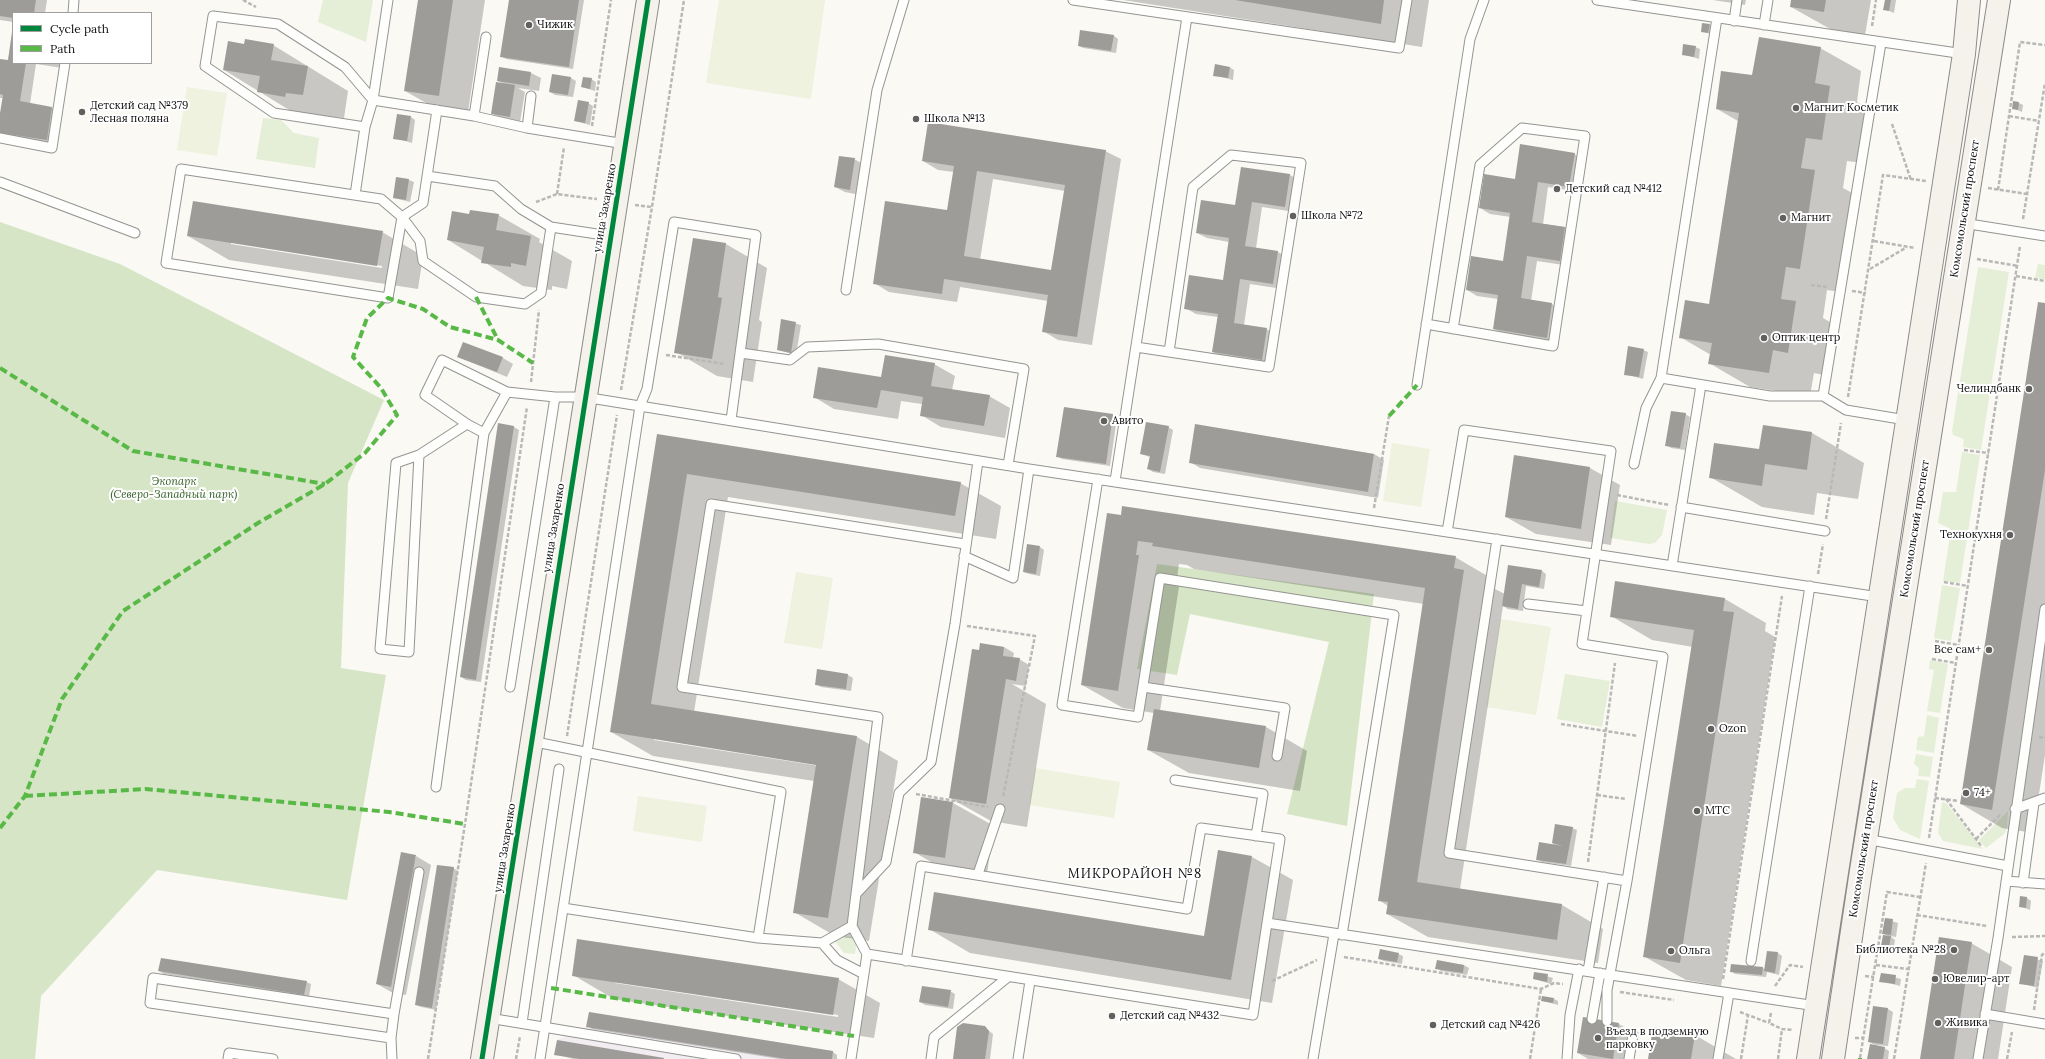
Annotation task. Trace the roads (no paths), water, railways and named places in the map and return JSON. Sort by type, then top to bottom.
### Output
[{"type":"main road","name":"улица Захаренко","points":[[482,1059],[584,397],[648,0]]},
{"type":"main road","points":[[1808,1059],[1878,597],[1964,54],[1969,0]]},
{"type":"main road","name":"Комсомольский проспект","points":[[1833,1059],[1860,877],[1999,0]]},
{"type":"main road","points":[[1938,218],[1963,223]]},
{"type":"main road","points":[[1927,288],[1930,279],[1934,275],[1939,275],[1945,280],[1946,289],[1942,310],[1946,334]]},
{"type":"main road","points":[[1860,877],[1857,838],[1877,707],[1876,700],[1873,696],[1868,696],[1862,705]]},
{"type":"main road","points":[[1816,1006],[1840,1010]]},
{"type":"lane","points":[[72,12],[74,0]]},
{"type":"lane","points":[[355,195],[365,127],[373,100],[388,0]]},
{"type":"lane","points":[[846,290],[877,90],[904,0]]},
{"type":"lane","points":[[1073,0],[1399,48],[1407,0]]},
{"type":"lane","points":[[1417,385],[1470,39],[1484,0]]},
{"type":"lane","points":[[1597,0],[1964,54]]},
{"type":"lane","points":[[1734,20],[1737,0]]},
{"type":"lane","points":[[1764,25],[1768,0]]},
{"type":"lane","points":[[365,127],[274,113],[206,66],[214,16],[278,24],[345,68],[373,100],[474,116],[527,128],[626,144]]},
{"type":"lane","points":[[1115,481],[1187,17]]},
{"type":"lane","points":[[1634,464],[1646,408],[1661,378],[1717,18]]},
{"type":"lane","points":[[474,116],[486,37]]},
{"type":"lane","points":[[1823,396],[1881,43]]},
{"type":"lane","points":[[0,138],[52,148],[65,64]]},
{"type":"lane","points":[[527,128],[531,96]]},
{"type":"lane","points":[[437,110],[423,203],[402,217],[388,298],[166,263],[181,169],[381,199],[402,217],[420,241],[423,260],[476,297],[525,304],[541,293],[551,227]]},
{"type":"lane","points":[[1426,324],[1453,329],[1553,346],[1585,136],[1522,128],[1480,165],[1453,329]]},
{"type":"lane","points":[[1136,347],[1169,352],[1269,367],[1301,164],[1231,155],[1193,187],[1169,352]]},
{"type":"lane","points":[[427,176],[495,186],[521,209],[551,227],[610,236]]},
{"type":"lane","points":[[0,182],[135,233]]},
{"type":"lane","points":[[540,1059],[640,406],[647,389],[674,222],[756,235],[731,420]]},
{"type":"lane","points":[[1963,223],[2045,236]]},
{"type":"lane","points":[[741,353],[790,360],[807,348],[878,344],[1024,369],[1008,465]]},
{"type":"lane","points":[[484,433],[467,424],[425,395],[442,360],[507,392],[529,393],[555,397],[584,397],[1029,469],[1878,597]]},
{"type":"lane","points":[[1661,378],[1770,396],[1823,396],[1846,410],[1906,420]]},
{"type":"lane","points":[[1672,566],[1701,385]]},
{"type":"lane","points":[[436,787],[484,433],[507,392]]},
{"type":"lane","points":[[510,687],[555,397]]},
{"type":"lane","points":[[419,455],[409,652],[380,650],[396,463],[419,455],[467,424]]},
{"type":"lane","points":[[1447,532],[1464,430],[1611,451],[1582,644],[1663,657],[1627,881],[1607,990],[1607,1021]]},
{"type":"lane","points":[[856,894],[886,862],[899,793],[931,762],[955,624],[965,544],[978,461]]},
{"type":"lane","points":[[964,556],[1013,578],[1029,469]]},
{"type":"lane","points":[[1098,479],[1062,705],[1138,717],[1160,578],[1394,615],[1338,934],[1330,954],[1312,1059]]},
{"type":"lane","points":[[851,1059],[867,954],[852,926],[878,718],[682,687],[711,504],[965,544]]},
{"type":"lane","points":[[1681,507],[1825,531]]},
{"type":"lane","points":[[1497,539],[1449,853],[1627,881]]},
{"type":"lane","points":[[1751,961],[1813,586]]},
{"type":"lane","points":[[1528,604],[1587,611]]},
{"type":"lane","points":[[1978,1059],[1998,938],[2015,809],[2045,609]]},
{"type":"lane","points":[[1143,686],[1285,708],[1277,756]]},
{"type":"lane","points":[[531,741],[781,792],[758,938]]},
{"type":"lane","points":[[522,1023],[559,769]]},
{"type":"lane","points":[[1175,780],[1263,794],[1256,836]]},
{"type":"lane","points":[[2015,809],[2045,798]]},
{"type":"lane","points":[[2023,883],[2034,803]]},
{"type":"lane","points":[[978,874],[1000,809]]},
{"type":"lane","points":[[867,954],[906,961],[1030,981],[1253,1015],[1280,839],[1201,828],[1187,909],[921,866],[906,961]]},
{"type":"lane","points":[[1866,839],[2008,866]]},
{"type":"lane","points":[[392,1059],[391,1038],[394,1014],[419,872]]},
{"type":"lane","points":[[1567,1059],[1570,1015],[1576,986],[1584,970],[1604,877]]},
{"type":"lane","points":[[2006,881],[2045,884]]},
{"type":"lane","points":[[563,908],[758,938],[822,943],[852,926]]},
{"type":"lane","points":[[1267,923],[1816,1006]]},
{"type":"lane","points":[[822,943],[837,960],[864,974]]},
{"type":"lane","points":[[1592,1019],[1600,973]]},
{"type":"lane","points":[[931,1059],[934,1037],[1008,977]]},
{"type":"lane","points":[[391,1038],[150,1003],[153,978],[394,1014]]},
{"type":"lane","points":[[1018,1059],[1030,981]]},
{"type":"lane","points":[[1718,1059],[1727,1008],[1725,993]]},
{"type":"lane","points":[[1985,1014],[2045,1024]]},
{"type":"lane","points":[[488,1018],[736,1059]]},
{"type":"lane","points":[[1630,1059],[1633,1035]]},
{"type":"lane","points":[[228,1059],[229,1053],[273,1059]]},
{"type":"place","name":"Чижик","points":[[529,25]]},
{"type":"place","name":"Магнит Косметик","points":[[1796,108]]},
{"type":"place","name":"Детский сад №379 Лесная поляна","points":[[82,112]]},
{"type":"place","name":"Школа №13","points":[[916,119]]},
{"type":"place","name":"Детский сад №412","points":[[1557,189]]},
{"type":"place","name":"Школа №72","points":[[1293,216]]},
{"type":"place","name":"Магнит","points":[[1783,218]]},
{"type":"place","name":"Оптик центр","points":[[1764,338]]},
{"type":"place","name":"Челиндбанк","points":[[2029,389]]},
{"type":"place","name":"Авито","points":[[1104,421]]},
{"type":"place","name":"Технокухня","points":[[2010,535]]},
{"type":"place","name":"Все сам+","points":[[1989,650]]},
{"type":"place","name":"Ozon","points":[[1711,729]]},
{"type":"place","name":"74+","points":[[1966,793]]},
{"type":"place","name":"МТС","points":[[1697,811]]},
{"type":"place","name":"Библиотека №28","points":[[1954,950]]},
{"type":"place","name":"Ольга","points":[[1671,951]]},
{"type":"place","name":"Ювелир-арт","points":[[1935,979]]},
{"type":"place","name":"Детский сад №432","points":[[1112,1016]]},
{"type":"place","name":"Живика","points":[[1938,1023]]},
{"type":"place","name":"Детский сад №426","points":[[1433,1025]]},
{"type":"place","name":"Въезд в подземную парковку","points":[[1598,1038]]},
{"type":"district","name":"МИКРОРАЙОН №8","points":[[1135,874]]},
{"type":"park label","name":"Экопарк (Северо-Западный парк)","points":[[174,488]]}]
